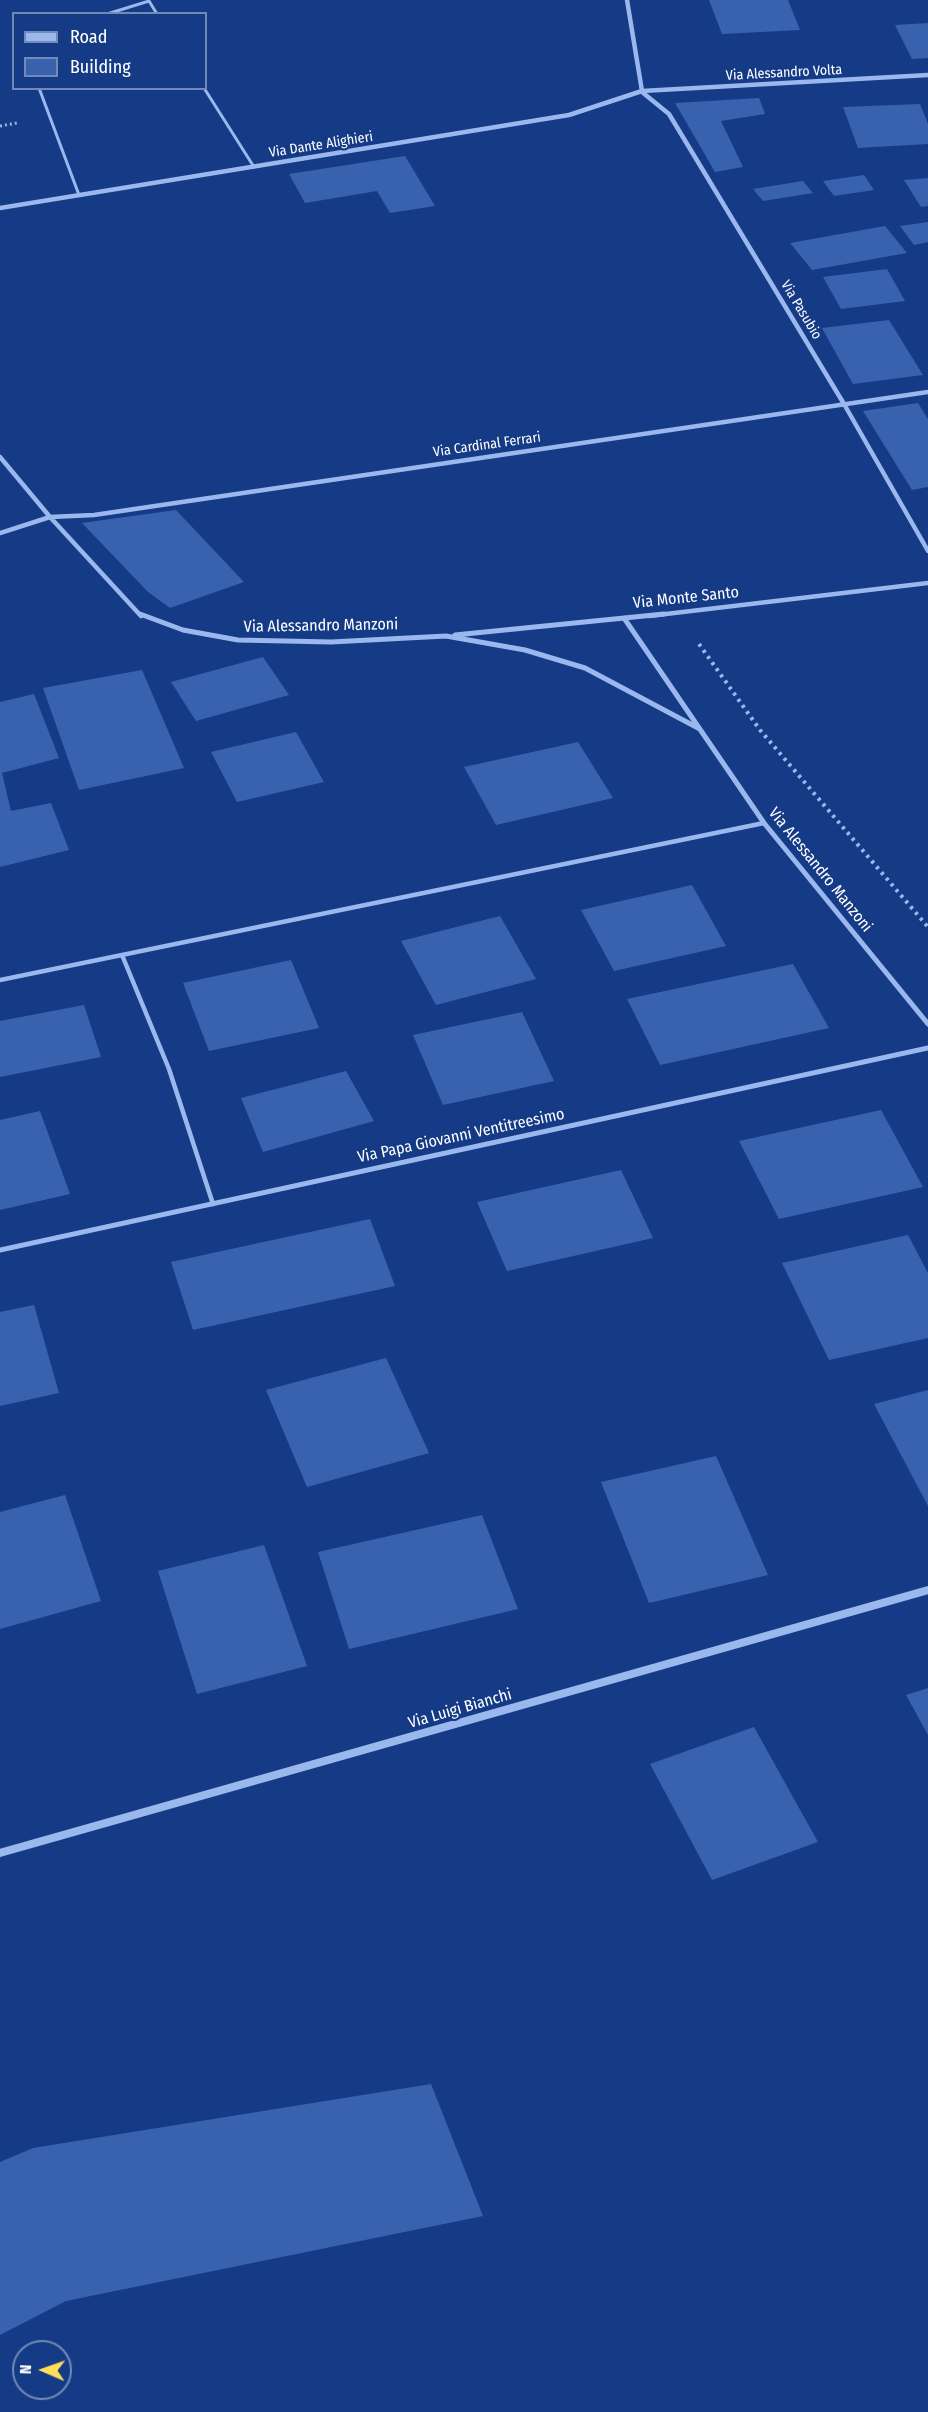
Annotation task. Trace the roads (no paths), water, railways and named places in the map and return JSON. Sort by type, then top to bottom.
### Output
[{"type":"street","points":[[627,0],[642,91]]},
{"type":"street","name":"Via Alessandro Volta","points":[[642,91],[928,75]]},
{"type":"street","name":"Via Dante Alighieri","points":[[0,208],[569,115],[642,91]]},
{"type":"street","name":"Via Pasubio","points":[[642,91],[669,114],[844,405],[928,551]]},
{"type":"street","name":"Via Cardinal Ferrari","points":[[0,533],[50,517],[94,515],[928,392]]},
{"type":"street","name":"Via Alessandro Manzoni","points":[[0,457],[50,517],[142,617],[183,630],[238,640],[331,642],[446,636],[525,650],[585,668],[698,728]]},
{"type":"street","name":"Via Monte Santo","points":[[446,636],[675,613],[928,583]]},
{"type":"street","name":"Via Alessandro Manzoni","points":[[624,618],[764,823],[928,1024]]},
{"type":"street","name":"Via Papa Giovanni Ventitreesimo","points":[[0,1250],[928,1048]]},
{"type":"street","name":"Via Luigi Bianchi","points":[[0,1853],[928,1590]]},
{"type":"lane","points":[[114,12],[149,2],[156,12]]},
{"type":"lane","points":[[40,90],[79,195]]},
{"type":"lane","points":[[205,90],[254,167]]},
{"type":"lane","points":[[0,980],[764,823]]},
{"type":"lane","points":[[122,955],[169,1069],[213,1204]]}]
